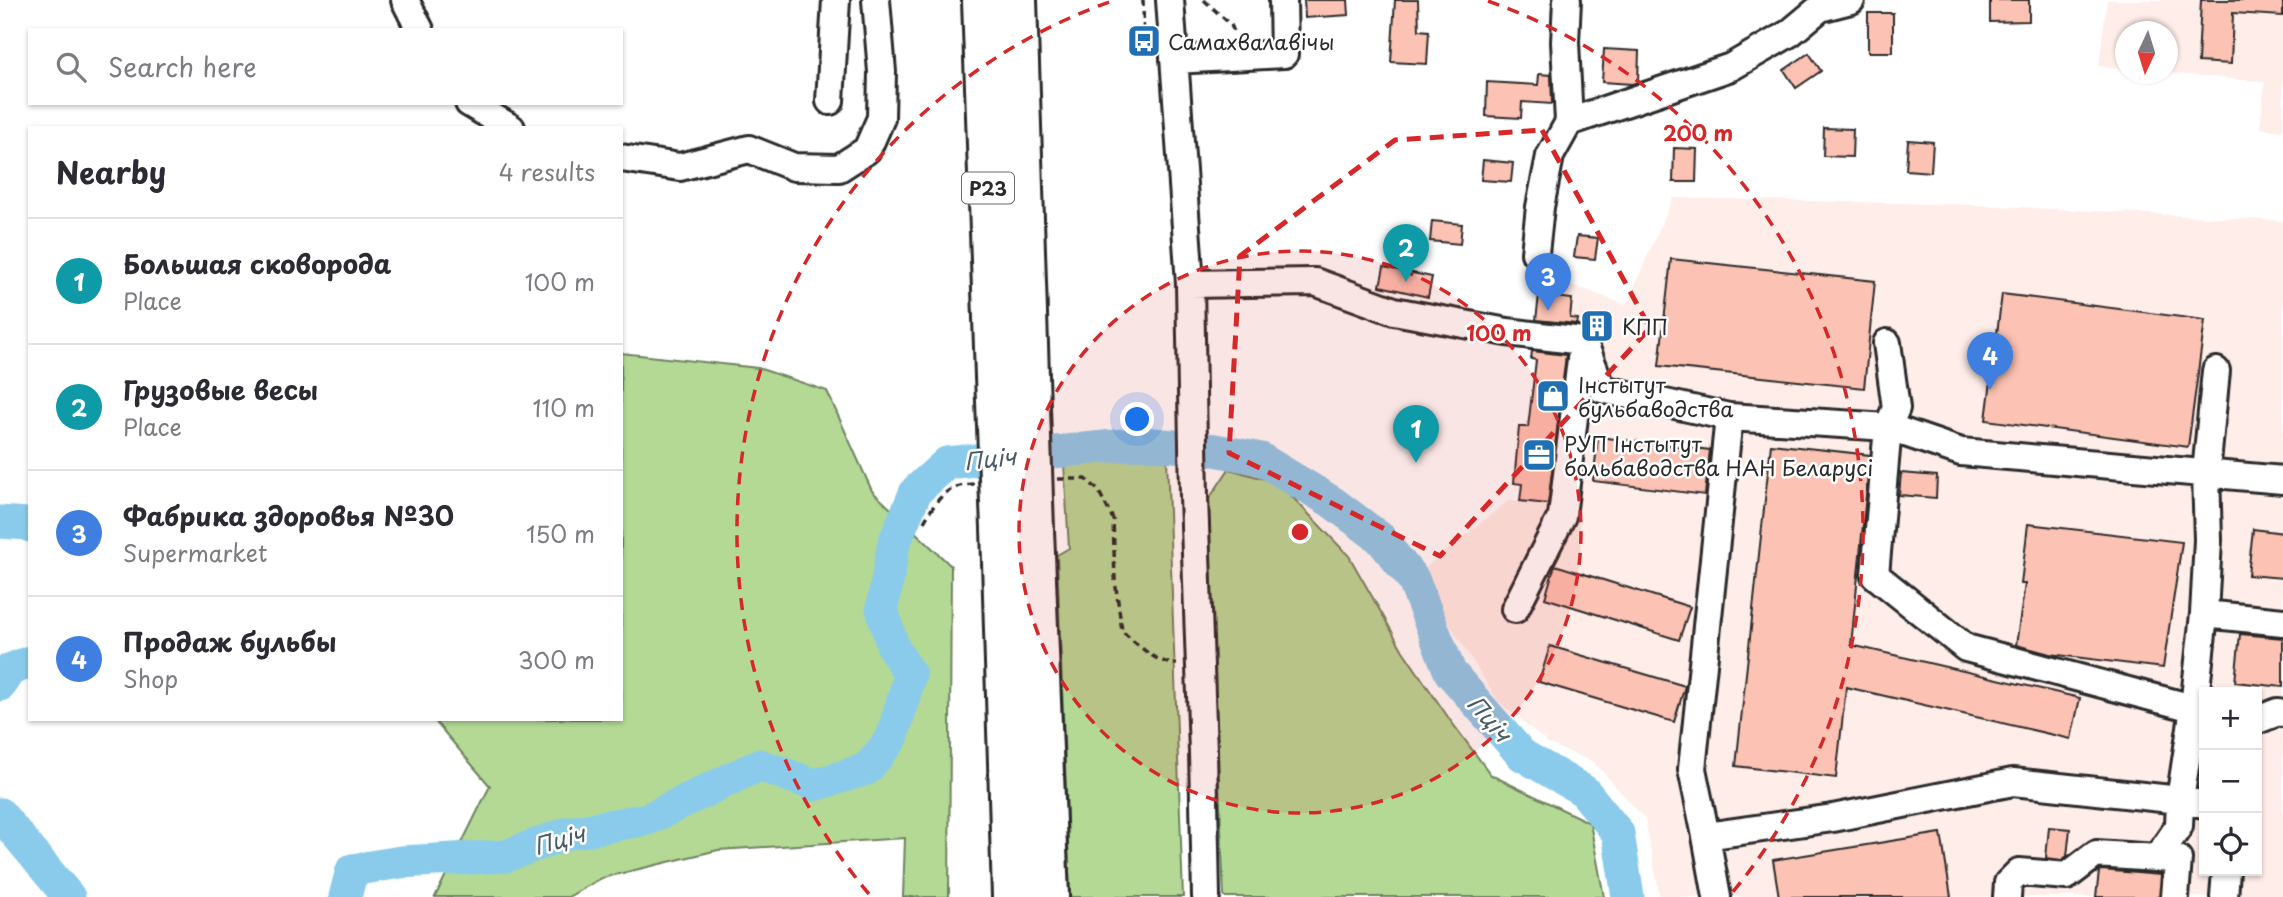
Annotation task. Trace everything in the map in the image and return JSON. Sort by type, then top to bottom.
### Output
[{"type":"highway","name":"Р23","points":[[982,0],[1012,376]]},
{"type":"highway","name":"Р23","points":[[1012,897],[1017,529],[1012,376],[1017,0]]},
{"type":"highway","name":"Р23","points":[[1017,529],[1049,897]]},
{"type":"street","points":[[405,0],[418,28]]},
{"type":"street","points":[[830,102],[836,0]]},
{"type":"street","points":[[623,158],[680,167],[749,149],[794,167],[839,168],[867,150],[881,118],[882,72],[876,0]]},
{"type":"street","points":[[1170,0],[1190,284],[1206,897]]},
{"type":"street","points":[[1174,60],[1284,54],[1283,0]]},
{"type":"street","points":[[1535,253],[1550,156],[1569,122],[1564,42],[1567,0]]},
{"type":"street","points":[[1569,122],[1731,66],[1790,33],[1820,8],[1851,0]]},
{"type":"street","points":[[472,105],[507,126]]},
{"type":"street","points":[[1190,284],[1315,282],[1394,311],[1507,332],[1583,341]]},
{"type":"street","points":[[1583,341],[1602,388],[1729,416],[1888,427],[1961,452],[2283,480]]},
{"type":"street","points":[[1515,609],[1562,516],[1583,341]]},
{"type":"street","points":[[1887,343],[1896,408],[1888,427],[1875,575],[1966,648],[2199,710],[2192,802],[2157,858]]},
{"type":"street","points":[[2200,687],[2208,540],[2206,472],[2216,371]]},
{"type":"street","points":[[1717,897],[1692,769],[1729,416]]},
{"type":"street","points":[[2204,614],[2283,622]]},
{"type":"street","points":[[2262,718],[2278,712],[2283,713]]},
{"type":"street","points":[[1706,836],[1833,818],[2013,782],[2192,802]]},
{"type":"street","points":[[2007,897],[2008,883],[2019,872],[2067,876],[2096,854],[2178,859],[2175,897]]},
{"type":"street","points":[[2224,897],[2226,876]]},
{"type":"path","points":[[1143,0],[1144,60]]},
{"type":"path","points":[[1204,0],[1231,25],[1242,56]]},
{"type":"path","points":[[1057,479],[1086,479],[1098,490],[1113,519],[1115,580],[1122,631],[1147,653],[1172,664],[1200,662]]},
{"type":"path","points":[[924,522],[939,497],[960,485],[974,484]]},
{"type":"highlighted area","points":[[1542,130],[1650,328],[1440,556],[1229,453],[1240,256],[1395,140]]},
{"type":"shaded area","points":[[2107,0],[2283,0],[2283,131],[2260,128],[2265,82],[2178,74],[2178,21],[2115,21],[2115,68],[2099,66]]},
{"type":"shaded area","points":[[1673,198],[1978,205],[2283,221],[2283,897],[1660,897],[1645,819],[1594,762],[1549,744],[1498,701],[1418,574],[1508,501],[1521,501],[1522,484],[1514,483],[1519,427],[1528,427],[1536,360],[1531,359],[1543,274],[1626,305]]},
{"type":"green space","points":[[623,353],[758,368],[827,391],[872,491],[951,566],[949,897],[903,897],[905,838],[718,850],[602,878],[568,897],[435,897],[490,786],[435,721],[623,721]]},
{"type":"green space","points":[[1141,452],[1167,457],[1183,897],[1070,897],[1057,555],[1069,548],[1064,463]]},
{"type":"green space","points":[[1229,469],[1279,483],[1349,556],[1403,651],[1491,775],[1590,823],[1604,897],[1224,897],[1207,502]]},
{"type":"building","points":[[1304,0],[1348,0],[1349,15],[1305,18]]},
{"type":"building","points":[[1395,0],[1418,0],[1419,30],[1429,31],[1427,64],[1391,62]]},
{"type":"building","points":[[1990,0],[2029,0],[2029,21],[1990,22]]},
{"type":"building","points":[[2201,0],[2283,0],[2283,16],[2233,13],[2231,64],[2198,62]]},
{"type":"building","points":[[1868,13],[1893,13],[1893,52],[1868,52]]},
{"type":"building","points":[[1604,49],[1639,51],[1638,82],[1602,82]]},
{"type":"building","points":[[1809,53],[1821,71],[1796,88],[1784,70]]},
{"type":"building","points":[[1539,74],[1551,75],[1552,104],[1522,102],[1521,118],[1486,116],[1487,82],[1538,85]]},
{"type":"building","points":[[1824,128],[1853,129],[1852,157],[1823,156]]},
{"type":"building","points":[[1908,140],[1933,142],[1931,172],[1906,170]]},
{"type":"building","points":[[1674,148],[1697,149],[1696,182],[1673,182]]},
{"type":"building","points":[[1483,160],[1513,163],[1511,182],[1481,180]]},
{"type":"building","points":[[1432,221],[1462,224],[1460,244],[1430,241]]},
{"type":"building","points":[[1577,236],[1598,238],[1595,259],[1574,257]]},
{"type":"building","points":[[1671,259],[1875,281],[1864,388],[1659,366]]},
{"type":"building","points":[[1384,267],[1432,277],[1428,297],[1380,286]]},
{"type":"building","points":[[2002,294],[2205,320],[2188,447],[1986,420]]},
{"type":"building","points":[[1539,295],[1572,299],[1570,318],[1578,319],[1577,324],[1536,320]]},
{"type":"building","name":"РУП Інстытут больбаводства НАН Беларусі","points":[[1532,351],[1566,355],[1548,504],[1520,501],[1522,484],[1514,483],[1519,427],[1528,427],[1536,360],[1531,359]]},
{"type":"building","points":[[1598,437],[1710,450],[1705,495],[1593,481]]},
{"type":"building","points":[[1771,444],[1870,455],[1851,645],[2080,698],[2071,739],[1846,687],[1836,778],[1736,766]]},
{"type":"building","points":[[1901,473],[1937,476],[1936,498],[1899,495]]},
{"type":"building","points":[[2028,524],[2182,542],[2163,668],[2050,654],[2016,645],[2025,584],[2021,584]]},
{"type":"building","points":[[2253,529],[2283,533],[2283,578],[2248,575]]},
{"type":"building","points":[[1555,565],[1690,607],[1679,640],[1545,598]]},
{"type":"building","points":[[2240,634],[2283,638],[2283,687],[2235,682]]},
{"type":"building","points":[[1550,646],[1685,686],[1674,722],[1539,682]]},
{"type":"building","points":[[2049,827],[2070,829],[2067,856],[2062,860],[2046,858]]},
{"type":"building","points":[[1941,833],[1951,897],[1779,897],[1773,860]]},
{"type":"building","points":[[2101,870],[2161,875],[2159,897],[2096,897]]},
{"type":"waterway","name":"Пціч","points":[[345,897],[352,870],[401,862],[506,856],[568,833],[648,819],[759,765],[815,785],[867,769],[892,738],[910,675],[893,647],[882,609],[894,543],[916,491],[947,463],[1143,443],[1215,450],[1261,459],[1332,502],[1380,538],[1413,579],[1450,672],[1522,755],[1584,791],[1618,833],[1628,897]]},
{"type":"waterway","name":"Пціч","points":[[0,522],[28,524]]},
{"type":"waterway","name":"Пціч","points":[[0,685],[9,670],[28,663]]},
{"type":"waterway","name":"Пціч","points":[[0,814],[69,897]]},
{"type":"place","name":"Самахвалавічы","points":[[1144,41]]},
{"type":"place","name":"Грузовые весы","points":[[1406,282]]},
{"type":"place","name":"Фабрика здоровья №30","points":[[1548,311]]},
{"type":"place","name":"КПП","points":[[1597,326]]},
{"type":"place","name":"Продаж бульбы","points":[[1990,390]]},
{"type":"place","name":"Інстытут бульбаводства","points":[[1553,396]]},
{"type":"place","name":"РУП Інстытут больбаводства НАН Беларусі","points":[[1539,455]]},
{"type":"place","name":"Большая сковорода","points":[[1416,463]]}]
